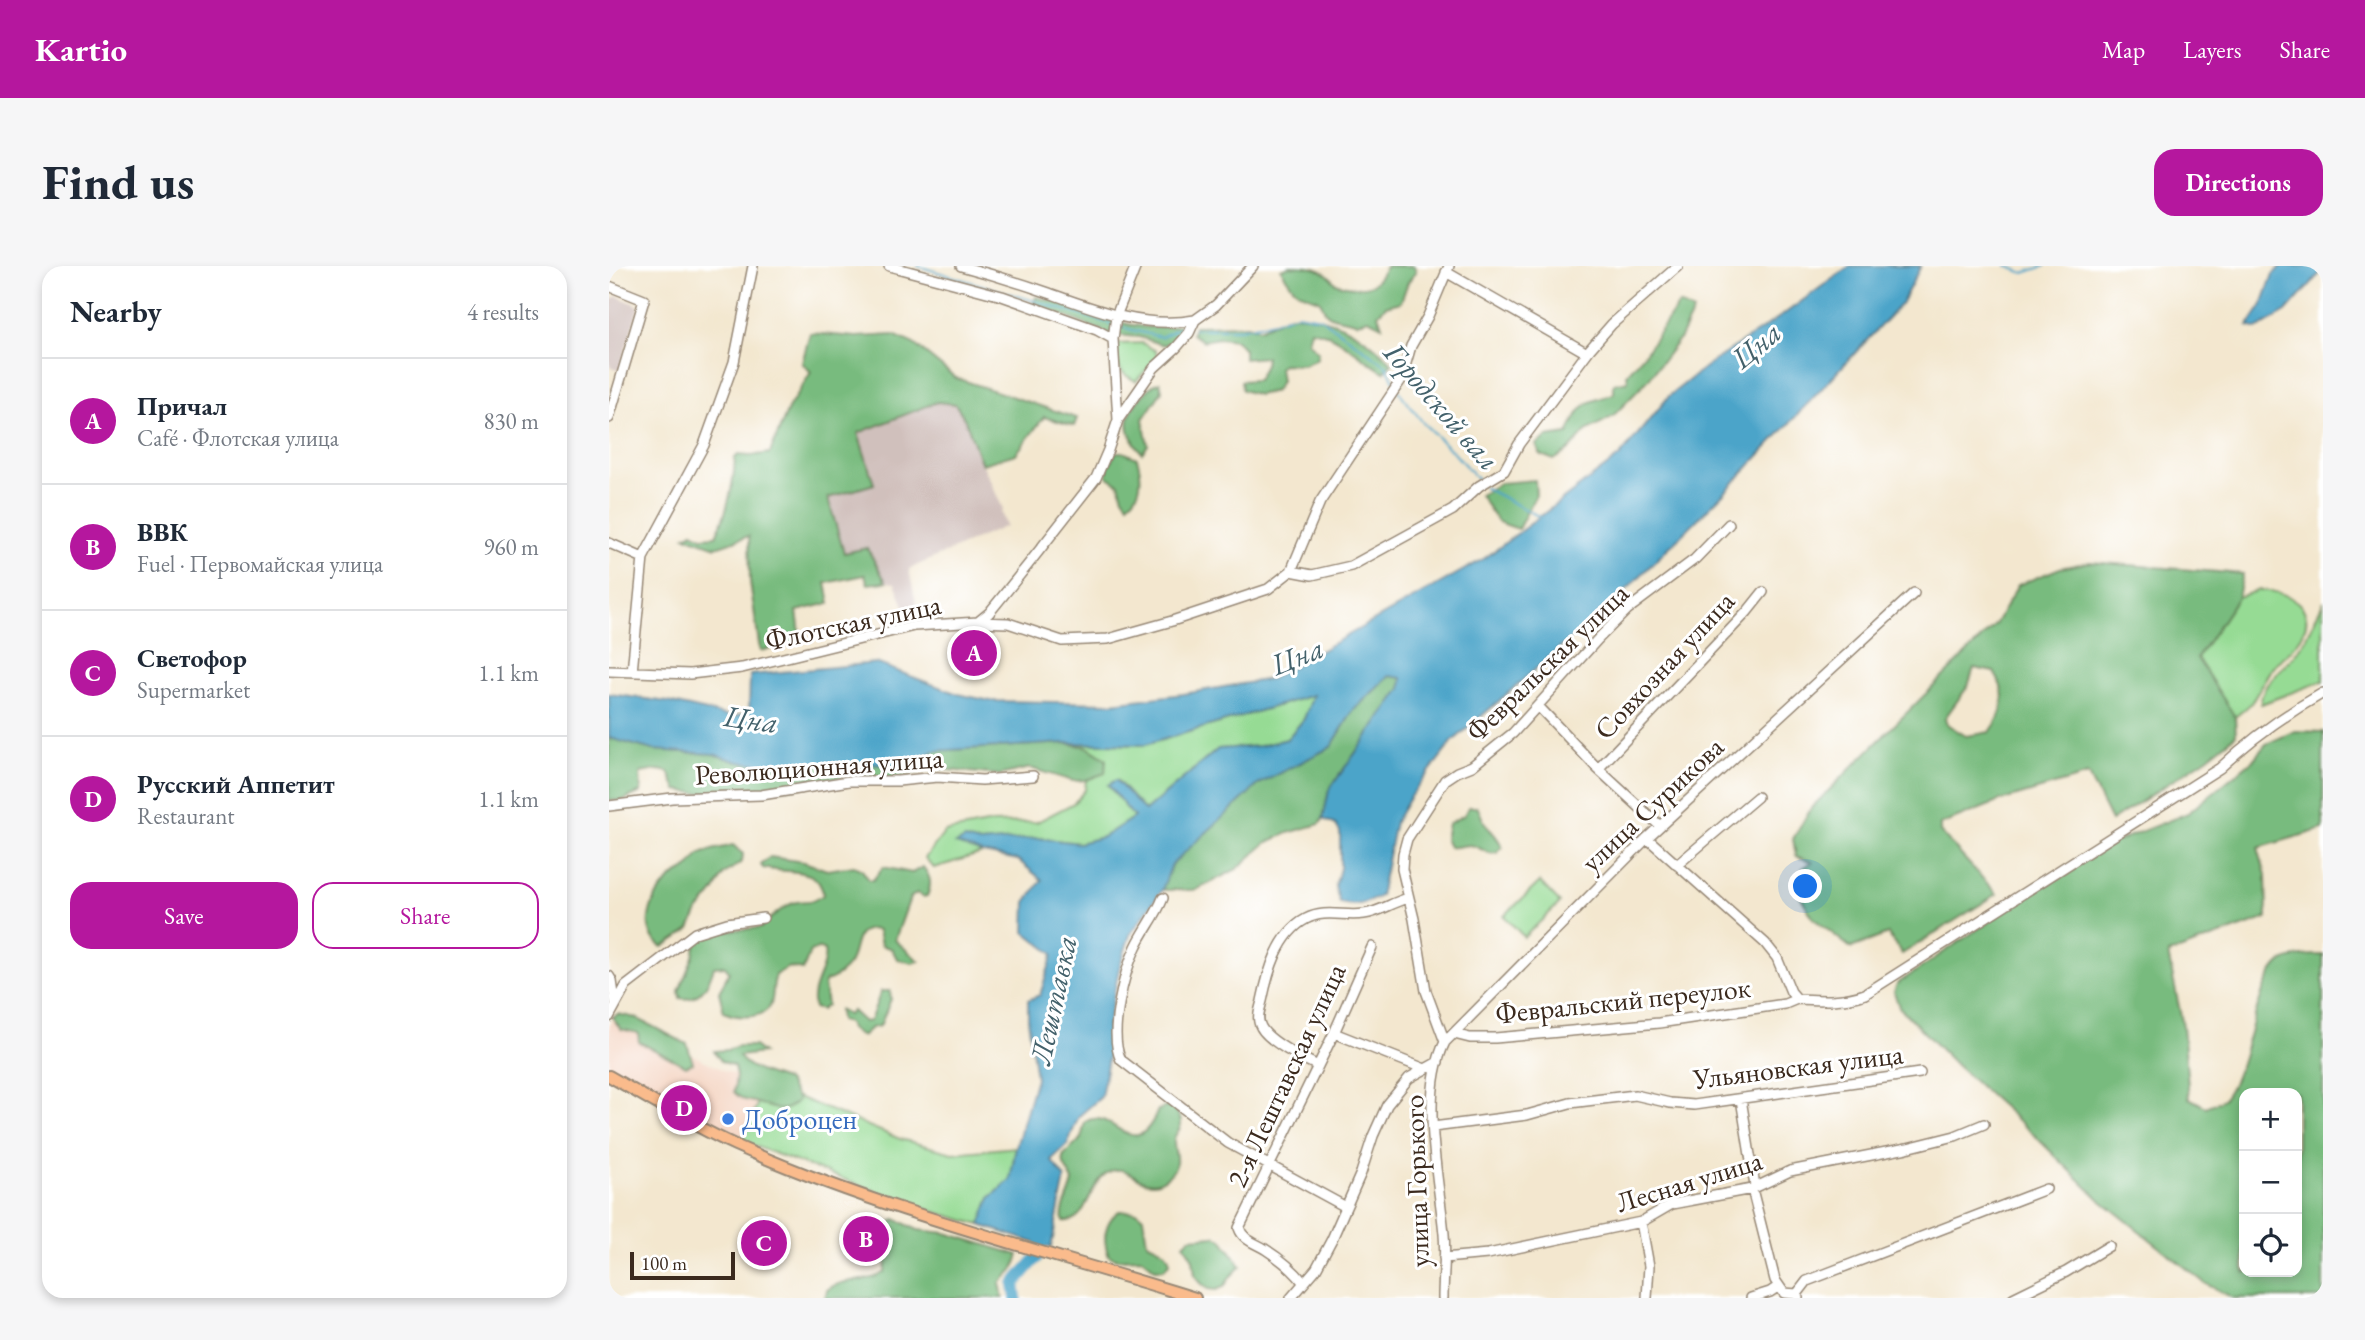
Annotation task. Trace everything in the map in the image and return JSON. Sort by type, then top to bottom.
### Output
[{"type":"main road","points":[[609,1076],[695,1126],[805,1173],[922,1214],[1195,1298]]},
{"type":"street","points":[[632,672],[643,558],[704,445],[734,362],[753,266]]},
{"type":"street","points":[[889,266],[1002,296],[1097,330],[1195,320],[1216,305],[1253,266]]},
{"type":"street","points":[[961,266],[1002,277],[1115,327]]},
{"type":"street","points":[[1118,420],[1115,327],[1136,266]]},
{"type":"street","points":[[1587,353],[1448,269],[1428,316],[1411,346],[1397,386],[1320,502],[1291,571],[1313,575],[1351,565],[1453,510],[1479,486],[1504,471],[1519,444],[1587,353],[1612,324],[1678,266]]},
{"type":"street","points":[[609,286],[643,300],[609,418]]},
{"type":"street","points":[[978,622],[989,613],[1096,478],[1118,420],[1154,368],[1189,333],[1195,320]]},
{"type":"street","name":"Февральская улица","points":[[1445,1042],[1426,991],[1402,869],[1407,839],[1445,780],[1491,752],[1539,707],[1627,610],[1695,559],[1729,524]]},
{"type":"street","points":[[609,543],[643,558]]},
{"type":"street","name":"Флотская улица","points":[[609,671],[690,674],[742,668],[914,626],[1009,622],[1062,641],[1108,639],[1237,601],[1268,589],[1291,571]]},
{"type":"street","name":"Совхозная улица","points":[[1598,769],[1763,592]]},
{"type":"street","name":"улица Сурикова","points":[[1438,1062],[1445,1042],[1647,838],[1914,593]]},
{"type":"street","name":"Февральский переулок","points":[[1454,1034],[1470,1038],[1495,1038],[1659,1023],[1785,1004],[1797,999],[1853,999],[1865,994],[2220,768],[2245,744],[2283,716],[2323,694]]},
{"type":"street","points":[[1539,707],[1598,769],[1660,826]]},
{"type":"street","name":"Революционная улица","points":[[609,806],[672,798],[761,795],[849,781],[898,781],[937,777],[982,780],[1033,776]]},
{"type":"street","points":[[1677,865],[1757,797]]},
{"type":"street","points":[[1647,838],[1765,943],[1777,958],[1791,992],[1797,999]]},
{"type":"street","points":[[1163,898],[1156,917],[1136,946],[1127,970],[1115,1040],[1121,1060],[1228,1143],[1346,1207]]},
{"type":"street","points":[[1318,1066],[1270,1037],[1261,1028],[1259,1013],[1267,975],[1277,954],[1292,929],[1307,918],[1319,913],[1366,914],[1381,911],[1409,898]]},
{"type":"street","points":[[609,1017],[626,986],[695,933],[727,923],[763,918]]},
{"type":"street","name":"2-я Лештавская улица","points":[[1303,1282],[1294,1270],[1240,1233],[1240,1223],[1334,1033],[1372,947]]},
{"type":"street","points":[[609,976],[613,981],[615,1002]]},
{"type":"street","points":[[1334,1033],[1425,1069]]},
{"type":"street","points":[[1291,1298],[1316,1269],[1361,1173],[1387,1105],[1409,1078],[1438,1062]]},
{"type":"street","name":"улица Горького","points":[[1438,1062],[1433,1127],[1444,1236],[1443,1298]]},
{"type":"street","name":"Ульяновская улица","points":[[1433,1127],[1527,1115],[1570,1103],[1635,1095],[1694,1105],[1920,1073]]},
{"type":"street","points":[[1741,1099],[1754,1188],[1779,1286],[1784,1293],[1797,1296],[1807,1281],[2046,1189]]},
{"type":"street","name":"Лесная улица","points":[[1444,1258],[1488,1254],[1641,1222],[1672,1204],[1754,1188],[1790,1171],[1907,1148],[1955,1136],[1985,1124]]},
{"type":"street","points":[[1641,1222],[1649,1266],[1647,1298]]},
{"type":"street","points":[[2013,1298],[2066,1272],[2109,1246]]},
{"type":"street","points":[[1751,1298],[1779,1286]]},
{"type":"shaded area","points":[[617,296],[639,306],[619,371],[609,365],[609,301]]},
{"type":"shaded area","points":[[937,402],[955,404],[964,415],[972,441],[1003,509],[1001,512],[1006,526],[909,569],[918,613],[908,616],[895,583],[886,582],[867,549],[844,553],[828,497],[874,483],[857,433]]},
{"type":"shaded area","points":[[614,1015],[725,1071],[766,1084],[741,1141],[697,1121],[609,1067],[609,1026]]},
{"type":"green space","points":[[1290,266],[1315,268],[1335,283],[1357,287],[1372,284],[1387,266],[1414,266],[1416,272],[1408,282],[1401,302],[1386,306],[1378,314],[1382,326],[1368,319],[1357,323],[1327,314],[1319,300],[1292,286],[1281,269]]},
{"type":"green space","points":[[1036,297],[1143,327],[1180,325],[1186,332],[1164,345],[1139,337],[1113,335],[1033,304]]},
{"type":"green space","points":[[1679,304],[1693,312],[1680,338],[1648,380],[1612,417],[1586,431],[1568,451],[1554,460],[1541,455],[1536,445],[1547,437],[1568,434],[1584,407],[1614,393],[1614,384],[1628,381],[1627,374],[1643,356]]},
{"type":"green space","points":[[1291,315],[1334,322],[1370,343],[1392,363],[1384,372],[1340,341],[1311,330],[1308,342],[1318,352],[1317,359],[1303,365],[1283,364],[1279,368],[1281,381],[1275,391],[1258,395],[1242,390],[1241,381],[1257,380],[1266,357],[1244,359],[1244,349],[1236,340],[1219,338],[1203,341],[1192,334],[1194,326],[1247,325],[1259,329]]},
{"type":"green space","points":[[810,333],[856,337],[894,335],[914,344],[956,378],[1077,418],[1074,426],[1044,417],[1016,454],[982,464],[967,425],[955,404],[937,402],[858,433],[874,484],[828,498],[844,553],[867,548],[886,582],[868,584],[865,575],[826,583],[830,603],[797,611],[801,641],[760,651],[750,582],[749,536],[716,547],[685,536],[693,532],[702,537],[716,536],[730,498],[735,458],[738,455],[770,453],[788,409],[811,372],[802,363]]},
{"type":"green space","points":[[1142,343],[1156,351],[1157,358],[1136,381],[1121,371],[1117,344]]},
{"type":"green space","points":[[1160,382],[1162,391],[1143,419],[1148,445],[1142,453],[1129,431],[1129,417],[1143,395]]},
{"type":"green space","points":[[1116,452],[1137,458],[1139,464],[1139,489],[1128,504],[1119,484],[1107,476],[1108,467]]},
{"type":"green space","points":[[1535,480],[1536,495],[1518,529],[1498,522],[1480,495],[1500,483]]},
{"type":"green space","points":[[2090,562],[2243,574],[2238,597],[2197,658],[2235,717],[2236,735],[2207,758],[2111,821],[2088,775],[2000,801],[1940,825],[1940,832],[1997,894],[1902,954],[1888,934],[1851,948],[1813,918],[1797,890],[1803,868],[1812,862],[1796,856],[1793,839],[1811,808],[1995,625],[2018,585],[2060,568]],"holes":[[[1974,668],[1994,672],[2001,688],[2003,703],[1990,732],[1966,736],[1947,724],[1945,718],[1968,686]]]},
{"type":"green space","points":[[2259,590],[2292,598],[2304,612],[2306,621],[2297,643],[2271,670],[2251,703],[2235,717],[2197,658],[2238,597]]},
{"type":"green space","points":[[2323,603],[2323,681],[2261,704],[2265,688],[2301,647]]},
{"type":"green space","points":[[1389,676],[1402,678],[1401,689],[1329,790],[1320,824],[1288,833],[1266,843],[1237,869],[1196,890],[1162,890],[1172,864],[1259,784],[1331,747],[1353,711]]},
{"type":"green space","points":[[1314,695],[1304,719],[1287,739],[1260,746],[1218,749],[1145,811],[1117,780],[1108,785],[1134,817],[1103,837],[1079,843],[1038,838],[980,843],[965,839],[957,844],[983,853],[934,868],[925,858],[945,832],[992,823],[1037,822],[1074,803],[1085,790],[1086,780],[1104,773],[1087,747],[1066,743],[1145,745]]},
{"type":"green space","points":[[2295,731],[2323,732],[2323,829],[2258,848],[2266,875],[2267,918],[2168,954],[2183,1026],[2189,1098],[2206,1107],[2223,1099],[2233,1083],[2259,1002],[2275,969],[2289,958],[2323,955],[2323,1298],[2233,1298],[2206,1284],[2098,1198],[2032,1133],[1957,1066],[1899,1007],[1894,992],[1897,984],[2065,870],[2110,844],[2188,813],[2253,760],[2266,744]]},
{"type":"green space","points":[[609,738],[653,750],[713,754],[739,762],[779,766],[913,761],[934,751],[1066,743],[1087,747],[1106,759],[1105,773],[1086,780],[1073,781],[1030,768],[1000,775],[937,769],[891,778],[848,775],[811,785],[766,792],[696,793],[677,790],[669,772],[658,770],[640,773],[641,792],[621,801],[609,800]]},
{"type":"green space","points":[[1469,807],[1477,807],[1498,840],[1502,847],[1497,853],[1471,845],[1449,847],[1445,839],[1448,824],[1464,815]]},
{"type":"green space","points":[[733,845],[743,854],[742,862],[724,874],[714,892],[698,911],[690,929],[663,947],[655,940],[649,922],[653,902],[658,893],[701,854]]},
{"type":"green space","points":[[770,857],[804,862],[827,870],[854,866],[862,870],[869,880],[873,880],[883,867],[912,873],[923,867],[930,881],[927,896],[923,897],[917,893],[910,898],[895,940],[919,961],[912,963],[897,959],[892,949],[881,945],[878,930],[870,929],[860,934],[847,967],[826,981],[824,985],[827,1005],[821,1010],[814,1008],[813,1000],[824,957],[824,950],[820,948],[810,952],[803,970],[789,967],[776,975],[771,1004],[763,1013],[736,1016],[724,1012],[719,992],[729,972],[725,966],[714,967],[698,995],[687,999],[680,998],[679,991],[693,957],[696,941],[716,931],[760,928],[788,905],[812,901],[823,895],[821,885],[809,875],[763,868],[761,865]]},
{"type":"green space","points":[[1540,882],[1560,903],[1524,937],[1504,916]]},
{"type":"green space","points":[[881,991],[890,991],[891,999],[880,1026],[871,1028],[862,1036],[850,1029],[848,1023],[840,1021],[839,1010],[848,1015],[852,1011],[864,1022],[870,1021]]},
{"type":"green space","points":[[618,1014],[636,1018],[687,1044],[693,1063],[686,1066],[639,1042],[638,1033],[621,1029],[612,1017]]},
{"type":"green space","points":[[754,1046],[763,1053],[739,1056],[754,1068],[787,1081],[798,1100],[782,1110],[745,1100],[737,1095],[734,1092],[734,1066],[721,1061],[714,1051]]},
{"type":"green space","points":[[766,1084],[900,1139],[953,1153],[1016,1147],[1010,1180],[990,1198],[980,1225],[919,1207],[741,1141]]},
{"type":"green space","points":[[1175,1108],[1181,1122],[1174,1139],[1176,1163],[1170,1175],[1152,1183],[1123,1170],[1113,1170],[1100,1179],[1078,1217],[1063,1221],[1063,1211],[1073,1181],[1064,1165],[1063,1156],[1081,1139],[1085,1122],[1095,1119],[1131,1135],[1140,1134],[1149,1127],[1158,1110]]},
{"type":"green space","points":[[1119,1211],[1137,1212],[1143,1217],[1147,1242],[1162,1249],[1169,1258],[1170,1263],[1164,1269],[1155,1269],[1142,1258],[1117,1259],[1109,1256],[1105,1243],[1107,1226]]},
{"type":"green space","points":[[895,1219],[918,1230],[946,1233],[1019,1255],[1014,1269],[1000,1283],[1003,1298],[825,1298],[827,1290],[834,1286],[885,1272],[889,1224]]},
{"type":"green space","points":[[1215,1236],[1222,1239],[1241,1266],[1224,1287],[1216,1290],[1208,1289],[1195,1276],[1193,1259],[1184,1244],[1190,1238]]},
{"type":"water","name":"Цна","points":[[1850,266],[1921,266],[1901,304],[1727,490],[1623,593],[1453,741],[1409,798],[1395,822],[1380,896],[1361,904],[1340,903],[1335,887],[1340,868],[1340,832],[1336,825],[1323,819],[1329,790],[1401,689],[1402,678],[1389,676],[1353,711],[1331,747],[1259,784],[1172,864],[1162,890],[1130,935],[1119,969],[1108,1025],[1109,1053],[1101,1097],[1079,1116],[1067,1145],[1051,1160],[1065,1178],[1051,1248],[980,1225],[990,1198],[1010,1180],[1016,1147],[1036,1078],[1028,1000],[1040,995],[1053,954],[1025,932],[1026,902],[1042,880],[1018,860],[956,844],[965,839],[980,843],[1038,838],[1079,843],[1103,837],[1134,817],[1108,785],[1116,780],[1145,811],[1218,749],[1260,746],[1287,739],[1304,719],[1313,695],[1145,745],[1066,743],[934,751],[897,765],[805,763],[779,766],[739,762],[713,754],[653,750],[609,738],[609,694],[668,702],[733,717],[749,712],[750,675],[876,663],[958,694],[991,701],[1112,703],[1270,679],[1485,558],[1620,456],[1669,396],[1708,365]]},
{"type":"water","points":[[2283,266],[2323,266],[2323,270],[2286,312],[2257,329],[2248,326],[2262,305],[2273,274]]},
{"type":"waterway","name":"Городской вал","points":[[918,266],[1111,324]]},
{"type":"waterway","points":[[2007,266],[2024,273],[2045,266]]},
{"type":"waterway","name":"Городской вал","points":[[1193,329],[1240,329],[1297,314],[1321,318],[1387,366],[1394,381]]},
{"type":"waterway","name":"Городской вал","points":[[1120,327],[1161,337],[1179,328],[1188,328]]},
{"type":"waterway","name":"Городской вал","points":[[1398,390],[1424,424],[1480,482]]},
{"type":"waterway","name":"Городской вал","points":[[1483,487],[1540,517]]},
{"type":"waterway","name":"Лештавка","points":[[1016,1298],[1014,1284],[1038,1256],[1042,1241]]},
{"type":"place","name":"Причал","points":[[974,653]]},
{"type":"place","name":"Русский Аппетит","points":[[684,1108]]},
{"type":"place","name":"Доброцен","points":[[728,1119]]},
{"type":"place","name":"ВВК","points":[[866,1239]]},
{"type":"place","name":"Светофор","points":[[764,1243]]}]
